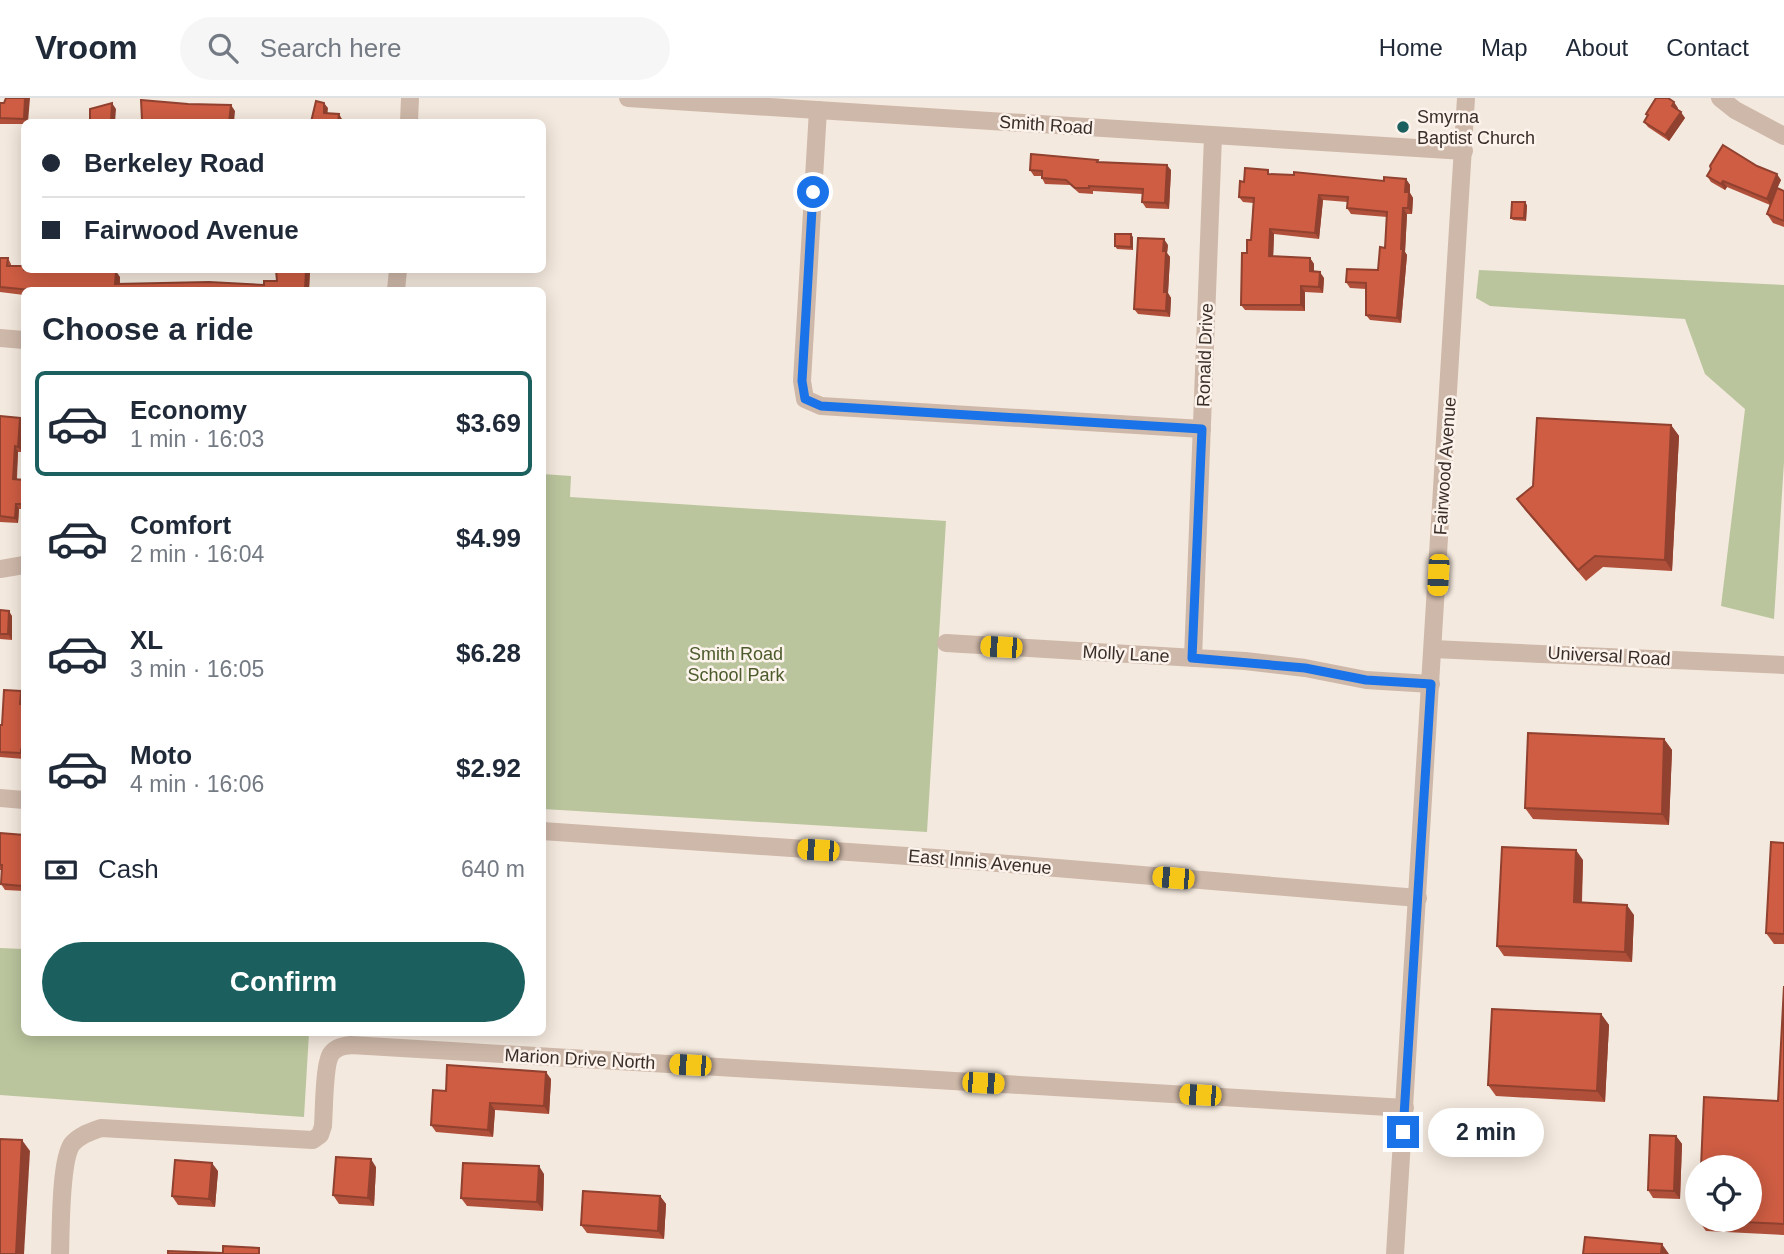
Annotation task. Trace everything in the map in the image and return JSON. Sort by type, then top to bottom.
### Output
[{"type":"street","points":[[409,119],[410,98]]},
{"type":"street","name":"Smith Road","points":[[628,98],[753,102],[818,110],[1464,151]]},
{"type":"street","name":"Fairwood Avenue","points":[[1395,1254],[1466,98]]},
{"type":"street","points":[[1720,98],[1735,110],[1784,136]]},
{"type":"street","points":[[818,110],[802,381],[805,399],[821,406],[1202,429]]},
{"type":"street","name":"Ronald Drive","points":[[1192,658],[1213,136]]},
{"type":"street","points":[[0,338],[21,340]]},
{"type":"street","points":[[0,569],[21,566]]},
{"type":"street","name":"Molly Lane","points":[[946,643],[1192,658],[1305,668],[1366,680],[1431,684]]},
{"type":"street","name":"Universal Road","points":[[1433,649],[1784,665]]},
{"type":"street","points":[[0,798],[21,800]]},
{"type":"street","name":"East Innis Avenue","points":[[546,831],[950,859],[1418,898]]},
{"type":"street","name":"Marion Drive North","points":[[60,1254],[66,1161],[72,1145],[84,1133],[101,1128],[313,1140],[320,1135],[323,1126],[331,1054],[340,1047],[351,1045],[1405,1108]]},
{"type":"green space","points":[[1479,270],[1784,285],[1784,462],[1774,619],[1721,606],[1745,409],[1705,374],[1685,319],[1490,306],[1476,298]]},
{"type":"green space","name":"Smith Road School Park","points":[[546,474],[571,476],[570,497],[946,521],[927,832],[546,809]]},
{"type":"green space","points":[[0,948],[21,949],[21,1036],[309,1036],[304,1117],[0,1095]]},
{"type":"building","points":[[6,98],[25,98],[24,119],[0,118],[0,103],[4,103]]},
{"type":"building","points":[[1656,98],[1668,98],[1674,102],[1672,106],[1681,112],[1665,135],[1644,122]]},
{"type":"building","points":[[141,100],[231,105],[229,119],[142,119]]},
{"type":"building","points":[[316,101],[324,103],[324,113],[339,114],[338,119],[312,119]]},
{"type":"building","points":[[112,103],[111,119],[90,119],[90,109]]},
{"type":"building","points":[[1723,145],[1757,166],[1777,174],[1767,199],[1723,181],[1721,184],[1707,176]]},
{"type":"building","points":[[1031,154],[1098,160],[1097,162],[1167,165],[1165,203],[1142,202],[1143,189],[1089,186],[1075,188],[1066,180],[1042,178],[1042,171],[1030,170]]},
{"type":"building","points":[[1245,168],[1268,170],[1268,174],[1294,175],[1294,172],[1384,181],[1384,177],[1406,179],[1408,208],[1403,208],[1403,249],[1397,318],[1366,315],[1366,283],[1346,282],[1347,269],[1378,270],[1380,247],[1385,248],[1387,212],[1347,208],[1348,197],[1319,195],[1315,233],[1270,229],[1269,256],[1310,258],[1310,271],[1320,272],[1319,287],[1301,286],[1301,305],[1241,305],[1242,253],[1247,253],[1247,240],[1251,240],[1254,198],[1239,197],[1240,181],[1244,182]]},
{"type":"building","points":[[1777,188],[1784,191],[1784,221],[1767,214]]},
{"type":"building","points":[[1512,202],[1525,202],[1524,218],[1511,218]]},
{"type":"building","points":[[1115,234],[1131,234],[1131,247],[1115,246]]},
{"type":"building","points":[[1138,238],[1164,239],[1166,311],[1134,309]]},
{"type":"building","points":[[0,258],[8,258],[7,266],[21,266],[21,273],[116,273],[115,284],[209,282],[264,285],[264,281],[277,281],[276,273],[306,273],[305,287],[0,287]]},
{"type":"building","points":[[0,416],[20,418],[13,479],[21,480],[21,504],[16,504],[15,518],[0,516]]},
{"type":"building","points":[[1537,418],[1671,425],[1665,560],[1595,556],[1578,570],[1517,499],[1533,486]]},
{"type":"building","points":[[0,610],[9,611],[8,634],[0,634]]},
{"type":"building","points":[[4,690],[21,691],[21,753],[0,752]]},
{"type":"building","points":[[1528,733],[1664,739],[1662,814],[1525,808]]},
{"type":"building","points":[[0,833],[21,835],[21,886],[1,884]]},
{"type":"building","points":[[1771,842],[1784,843],[1784,934],[1766,933]]},
{"type":"building","points":[[1502,847],[1576,850],[1574,902],[1627,905],[1625,952],[1497,946]]},
{"type":"building","points":[[1784,986],[1784,1224],[1762,1223],[1762,1155],[1702,1155],[1704,1097],[1778,1101]]},
{"type":"building","points":[[1492,1009],[1601,1014],[1597,1091],[1488,1085]]},
{"type":"building","points":[[447,1065],[546,1072],[544,1106],[490,1103],[488,1130],[431,1125],[433,1090],[446,1091]]},
{"type":"building","points":[[1650,1135],[1676,1136],[1674,1191],[1648,1190]]},
{"type":"building","points":[[0,1139],[22,1140],[16,1254],[0,1254]]},
{"type":"building","points":[[336,1157],[371,1159],[368,1198],[333,1195]]},
{"type":"building","points":[[175,1160],[212,1163],[209,1199],[172,1196]]},
{"type":"building","points":[[463,1163],[539,1166],[537,1202],[461,1198]]},
{"type":"building","points":[[583,1191],[660,1196],[658,1231],[581,1225]]},
{"type":"building","points":[[1585,1237],[1662,1244],[1661,1254],[1583,1254]]},
{"type":"building","points":[[223,1246],[259,1248],[259,1254],[168,1254],[168,1251],[223,1253]]},
{"type":"place","name":"Smyrna Baptist Church","points":[[1403,127]]},
{"type":"route","points":[[813,192],[802,381],[805,399],[821,406],[1202,429],[1192,658],[1305,668],[1366,680],[1431,684],[1403,1132]]}]
